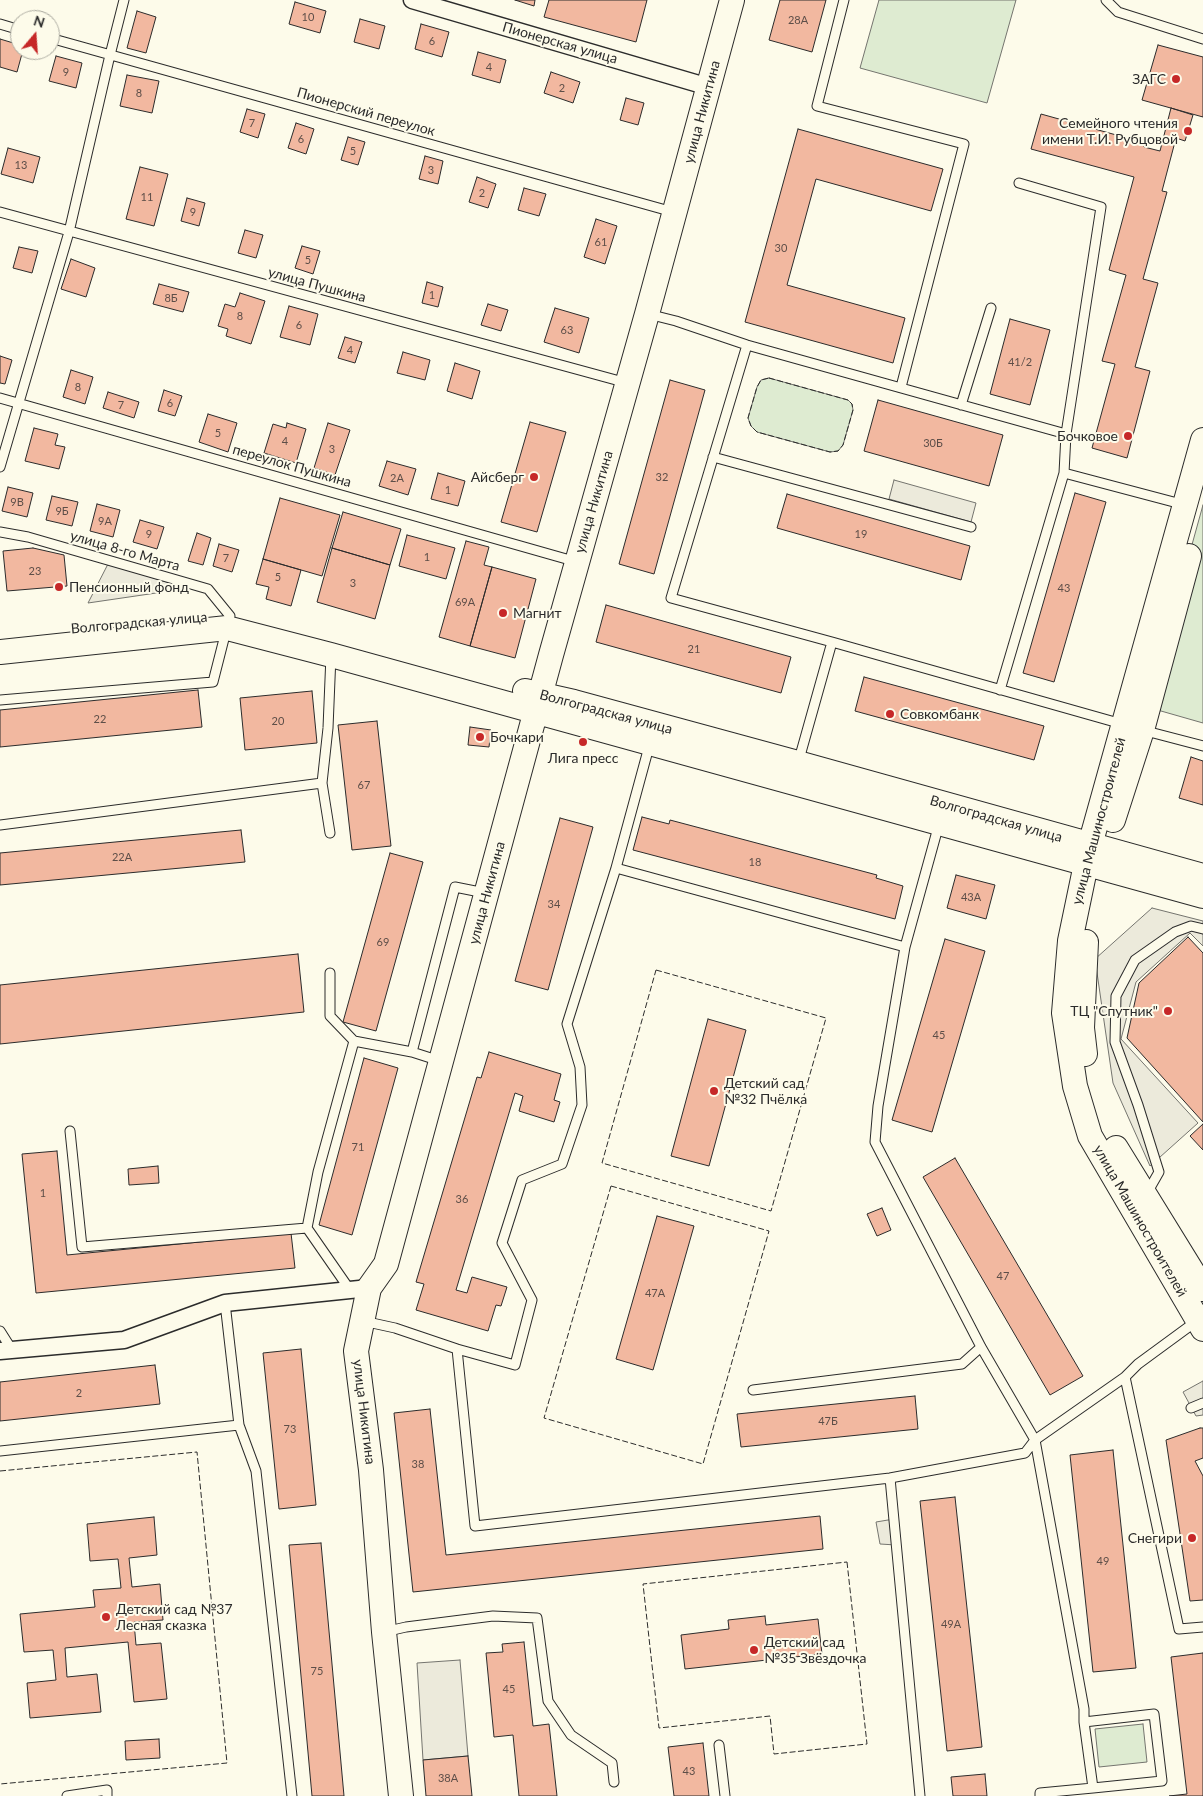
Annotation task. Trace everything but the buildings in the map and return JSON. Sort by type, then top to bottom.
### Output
[{"type":"main road","name":"улица Никитина","points":[[401,1796],[384,1632],[372,1470],[356,1351],[363,1321],[360,1289],[386,1264],[538,703],[647,314],[732,0]]},
{"type":"main road","name":"улица Машиностроителей","points":[[1200,1324],[1140,1204],[1090,1136],[1075,1086],[1064,1013],[1070,940],[1133,727],[1195,504],[1203,440]]},
{"type":"main road","name":"Волгоградская улица","points":[[0,637],[188,616],[331,639],[500,686],[538,703],[574,702],[652,734],[798,763],[941,814],[1095,857],[1203,876]]},
{"type":"main road","points":[[0,652],[229,622],[331,655],[538,703]]},
{"type":"main road","points":[[652,734],[941,814]]},
{"type":"main road","points":[[1095,857],[1203,896]]},
{"type":"main road","points":[[1140,1204],[1203,1289]]},
{"type":"street","name":"Пионерская улица","points":[[412,0],[709,86]]},
{"type":"street","points":[[6,1351],[124,1340],[225,1303],[360,1289]]},
{"type":"lane","points":[[0,467],[69,232],[124,0]]},
{"type":"lane","points":[[844,0],[817,106],[964,144],[901,388]]},
{"type":"lane","points":[[1106,0],[1118,12],[1203,39]]},
{"type":"lane","name":"Пионерский переулок","points":[[60,41],[674,212]]},
{"type":"lane","points":[[1000,690],[1064,473],[1066,434],[1101,207],[1019,183]]},
{"type":"lane","name":"улица Пушкина","points":[[0,212],[627,384]]},
{"type":"lane","points":[[961,404],[991,308]]},
{"type":"lane","points":[[647,314],[676,321],[747,345],[1066,434]]},
{"type":"lane","points":[[747,345],[670,598],[1203,746]]},
{"type":"lane","name":"переулок Пушкина","points":[[0,398],[577,562]]},
{"type":"lane","points":[[713,457],[971,528]]},
{"type":"lane","points":[[1064,473],[1195,504]]},
{"type":"lane","name":"улица 8-го Марта","points":[[0,532],[208,588],[229,622]]},
{"type":"lane","points":[[0,700],[213,682],[229,622]]},
{"type":"lane","points":[[798,763],[832,642]]},
{"type":"lane","points":[[330,833],[322,783],[328,728],[331,655]]},
{"type":"lane","points":[[363,1321],[395,1328],[515,1365],[532,1300],[502,1243],[522,1180],[562,1164],[582,1104],[580,1067],[567,1024],[616,868],[652,734]]},
{"type":"lane","points":[[0,825],[322,783]]},
{"type":"lane","points":[[941,814],[905,947],[878,1106],[875,1142],[981,1347],[1036,1440],[1084,1709],[1093,1788]]},
{"type":"lane","points":[[616,868],[905,947]]},
{"type":"lane","points":[[412,1052],[456,888],[487,893]]},
{"type":"lane","points":[[1140,1204],[1159,1172],[1138,1105],[1115,1042],[1116,996],[1135,960],[1174,932],[1191,926],[1203,929]]},
{"type":"lane","points":[[330,973],[330,1016],[354,1041],[412,1052],[441,1062]]},
{"type":"lane","points":[[307,1228],[318,1172],[354,1041]]},
{"type":"lane","points":[[70,1131],[82,1247],[307,1228]]},
{"type":"lane","points":[[307,1228],[360,1289]]},
{"type":"lane","points":[[225,1303],[240,1425],[256,1470],[292,1796]]},
{"type":"lane","points":[[457,1348],[476,1526],[890,1478],[1025,1454],[1036,1440],[1126,1377],[1138,1364],[1200,1324]]},
{"type":"lane","points":[[0,1332],[6,1351]]},
{"type":"lane","points":[[752,1390],[962,1364],[981,1347]]},
{"type":"lane","points":[[1126,1377],[1179,1629],[1203,1627]]},
{"type":"lane","points":[[1191,1408],[1203,1403]]},
{"type":"lane","points":[[0,1450],[240,1425]]},
{"type":"lane","points":[[890,1478],[920,1796]]},
{"type":"lane","points":[[384,1632],[406,1627],[494,1616],[537,1618],[548,1701],[571,1735],[612,1763],[614,1782]]},
{"type":"lane","points":[[1040,1796],[1040,1793],[1162,1781],[1154,1714],[1084,1722]]},
{"type":"lane","points":[[719,1745],[725,1796]]},
{"type":"lane","points":[[67,1796],[107,1790],[107,1796]]},
{"type":"green space","points":[[879,0],[1016,0],[987,103],[860,68]]},
{"type":"green space","points":[[769,378],[848,400],[852,404],[853,410],[843,445],[838,451],[830,452],[757,432],[751,426],[748,418],[757,387],[761,380]]},
{"type":"green space","points":[[1203,505],[1203,723],[1147,707]]},
{"type":"green space","points":[[1143,1724],[1147,1762],[1099,1767],[1095,1729]]},
{"type":"shaded area","points":[[894,480],[976,503],[971,522],[889,499]]},
{"type":"shaded area","points":[[108,564],[170,583],[163,592],[88,603]]},
{"type":"shaded area","points":[[1152,908],[1203,921],[1203,946],[1190,933],[1136,982],[1121,1039],[1198,1123],[1150,1166],[1113,1083],[1095,959]]},
{"type":"shaded area","points":[[1203,1381],[1203,1415],[1196,1416],[1183,1392]]},
{"type":"shaded area","points":[[894,1519],[896,1545],[880,1544],[876,1522]]},
{"type":"shaded area","points":[[460,1660],[468,1756],[423,1760],[417,1663]]},
{"type":"fence","points":[[769,378],[848,400],[852,404],[853,410],[843,445],[838,451],[830,452],[757,432],[751,426],[748,418],[757,387],[761,380],[769,378]]},
{"type":"fence","points":[[656,970],[826,1018],[771,1211],[602,1163],[656,970]]},
{"type":"fence","points":[[611,1186],[769,1231],[703,1464],[544,1418],[611,1186]]},
{"type":"fence","points":[[0,1471],[197,1452],[227,1763],[0,1784]]},
{"type":"fence","points":[[847,1562],[867,1744],[774,1754],[770,1716],[659,1728],[643,1584],[847,1562]]},
{"type":"place","name":"ЗАГС","points":[[1176,79]]},
{"type":"place","name":"Семейного чтения имени Т.И. Рубцовой","points":[[1188,131]]},
{"type":"place","name":"Бочковое","points":[[1128,436]]},
{"type":"place","name":"Айсберг","points":[[534,477]]},
{"type":"place","name":"Пенсионный фонд","points":[[59,587]]},
{"type":"place","name":"Магнит","points":[[503,613]]},
{"type":"place","name":"Совкомбанк","points":[[890,714]]},
{"type":"place","name":"Бочкари","points":[[480,737]]},
{"type":"place","name":"Лига пресс","points":[[583,742]]},
{"type":"place","name":"ТЦ \"Спутник\"","points":[[1168,1011]]},
{"type":"place","name":"Детский сад №32 Пчёлка","points":[[714,1091]]},
{"type":"place","name":"Снегири","points":[[1192,1538]]},
{"type":"place","name":"Детский сад №37 Лесная сказка","points":[[106,1617]]},
{"type":"place","name":"Детский сад №35 Звёздочка","points":[[754,1650]]}]
